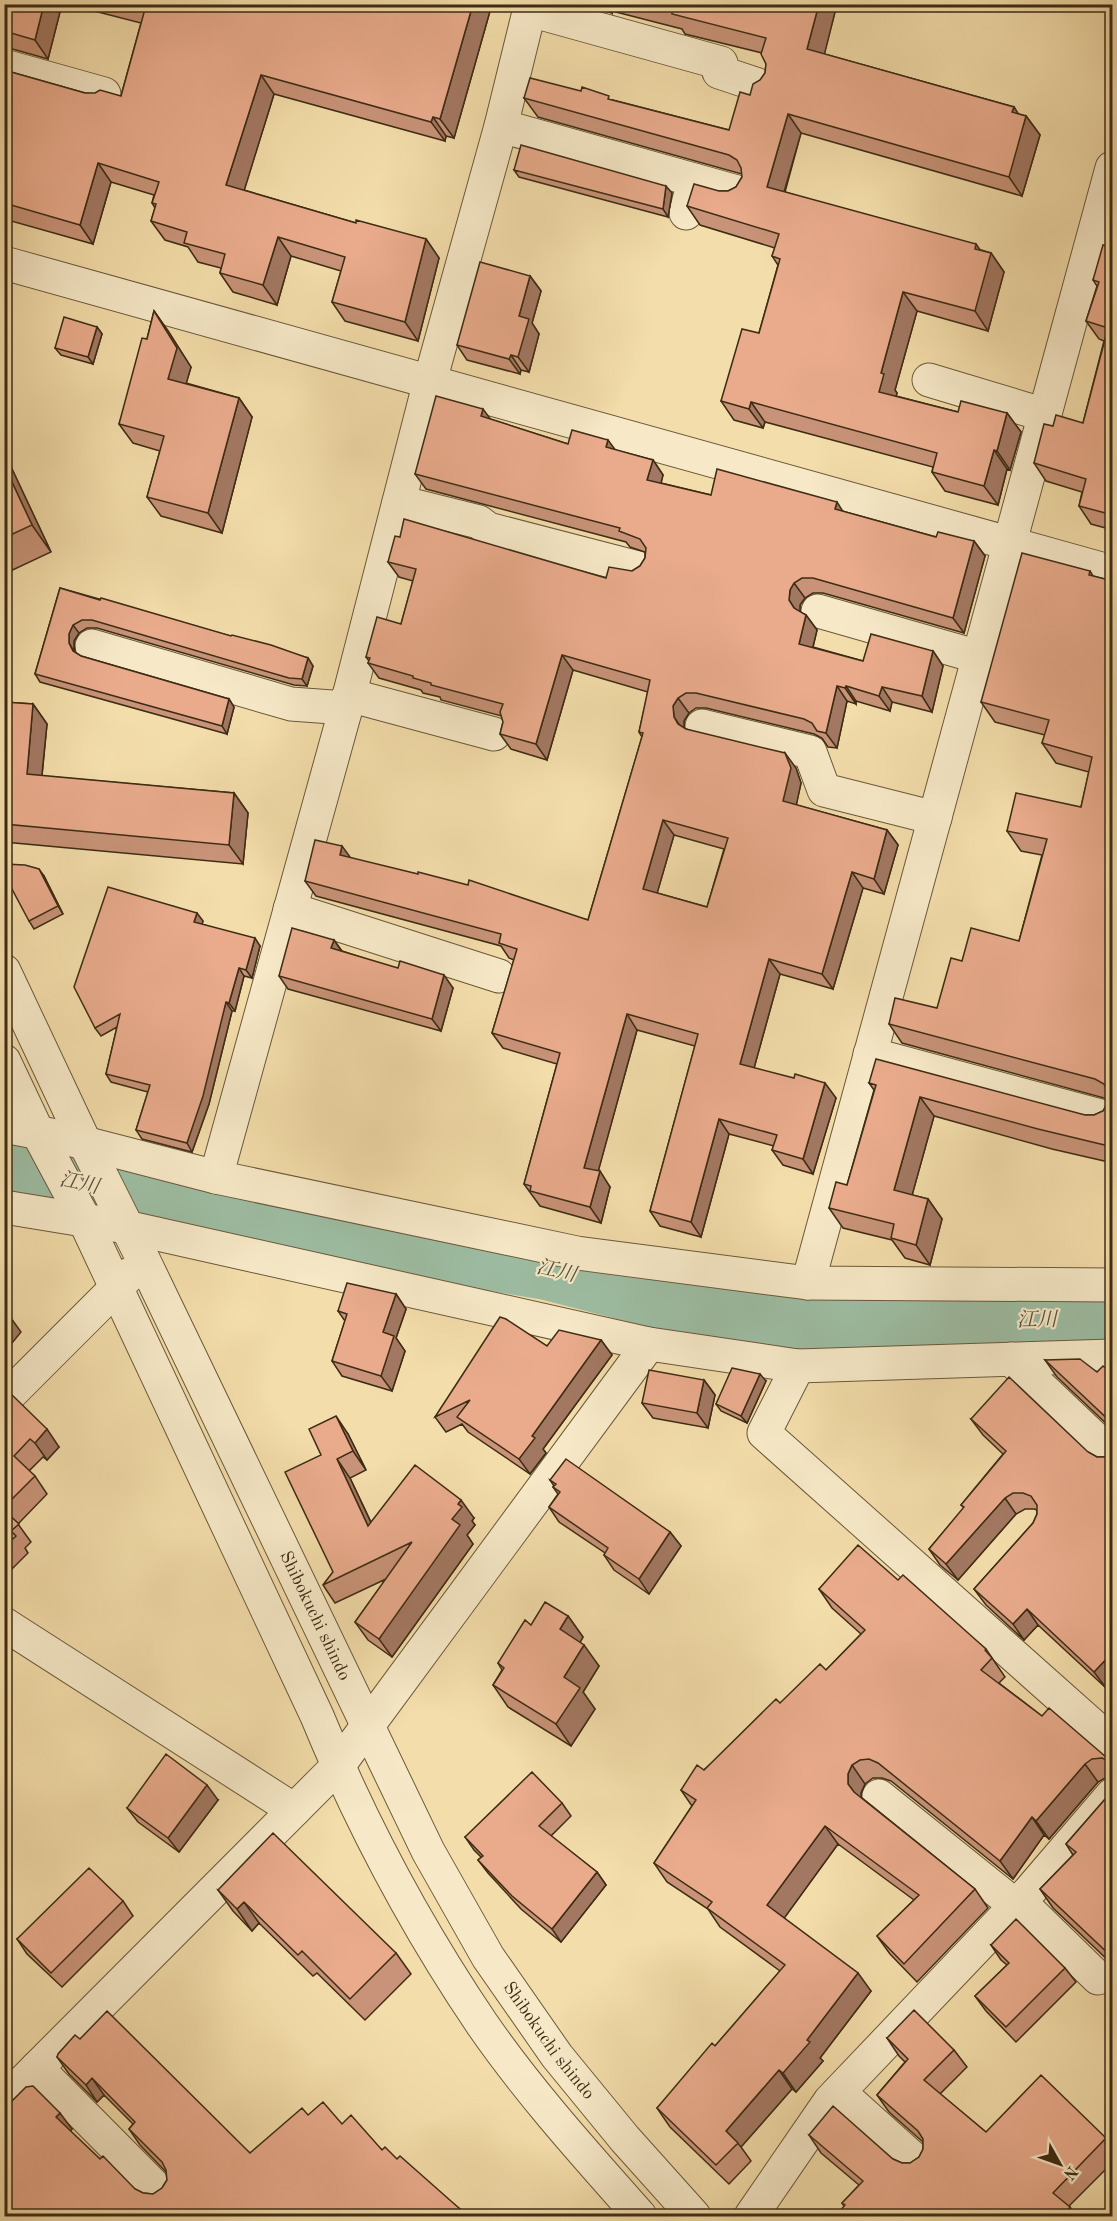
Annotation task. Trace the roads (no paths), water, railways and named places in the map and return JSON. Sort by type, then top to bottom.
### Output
[{"type":"street","points":[[216,1177],[347,702],[430,381],[501,126],[531,8],[720,63],[719,72],[761,86]]},
{"type":"street","points":[[4,66],[104,94]]},
{"type":"street","points":[[501,126],[737,192]]},
{"type":"street","points":[[808,1283],[1045,415],[1104,236],[1113,168]]},
{"type":"street","points":[[686,213],[694,180]]},
{"type":"street","points":[[4,263],[1113,572]]},
{"type":"street","points":[[929,380],[1045,415]]},
{"type":"street","points":[[399,502],[479,522],[488,529],[638,568]]},
{"type":"street","points":[[818,611],[979,657]]},
{"type":"street","points":[[92,646],[291,704],[347,702],[494,734]]},
{"type":"street","points":[[702,726],[810,752],[824,790],[935,818]]},
{"type":"street","points":[[290,909],[499,976]]},
{"type":"street","name":"Shibokuchi shindo","points":[[4,971],[428,1851],[488,1957],[557,2056],[625,2139],[694,2217]]},
{"type":"street","points":[[870,1054],[1104,1117]]},
{"type":"street","points":[[4,1061],[38,1133],[84,1219],[338,1766],[411,1909],[483,2025],[560,2126],[640,2217]]},
{"type":"street","points":[[4,1126],[85,1143],[216,1177],[577,1253],[808,1283],[1113,1285]]},
{"type":"street","points":[[4,1207],[126,1227],[649,1344],[798,1366],[1113,1356]]},
{"type":"street","points":[[4,1400],[144,1261]]},
{"type":"street","points":[[4,2101],[338,1766],[649,1344]]},
{"type":"street","points":[[1011,1359],[1113,1455]]},
{"type":"street","points":[[798,1366],[764,1432],[967,1598],[1109,1732]]},
{"type":"street","points":[[4,1624],[294,1810]]},
{"type":"street","points":[[751,2217],[830,2101],[1018,1904],[1113,1795]]},
{"type":"street","points":[[879,1796],[1018,1904],[1098,1978]]},
{"type":"street","points":[[37,2068],[160,2192]]},
{"type":"street","points":[[839,2092],[917,2162]]},
{"type":"waterway","name":"江川","points":[[4,1169],[286,1226],[547,1269],[691,1306],[817,1326],[1112,1320]]}]
